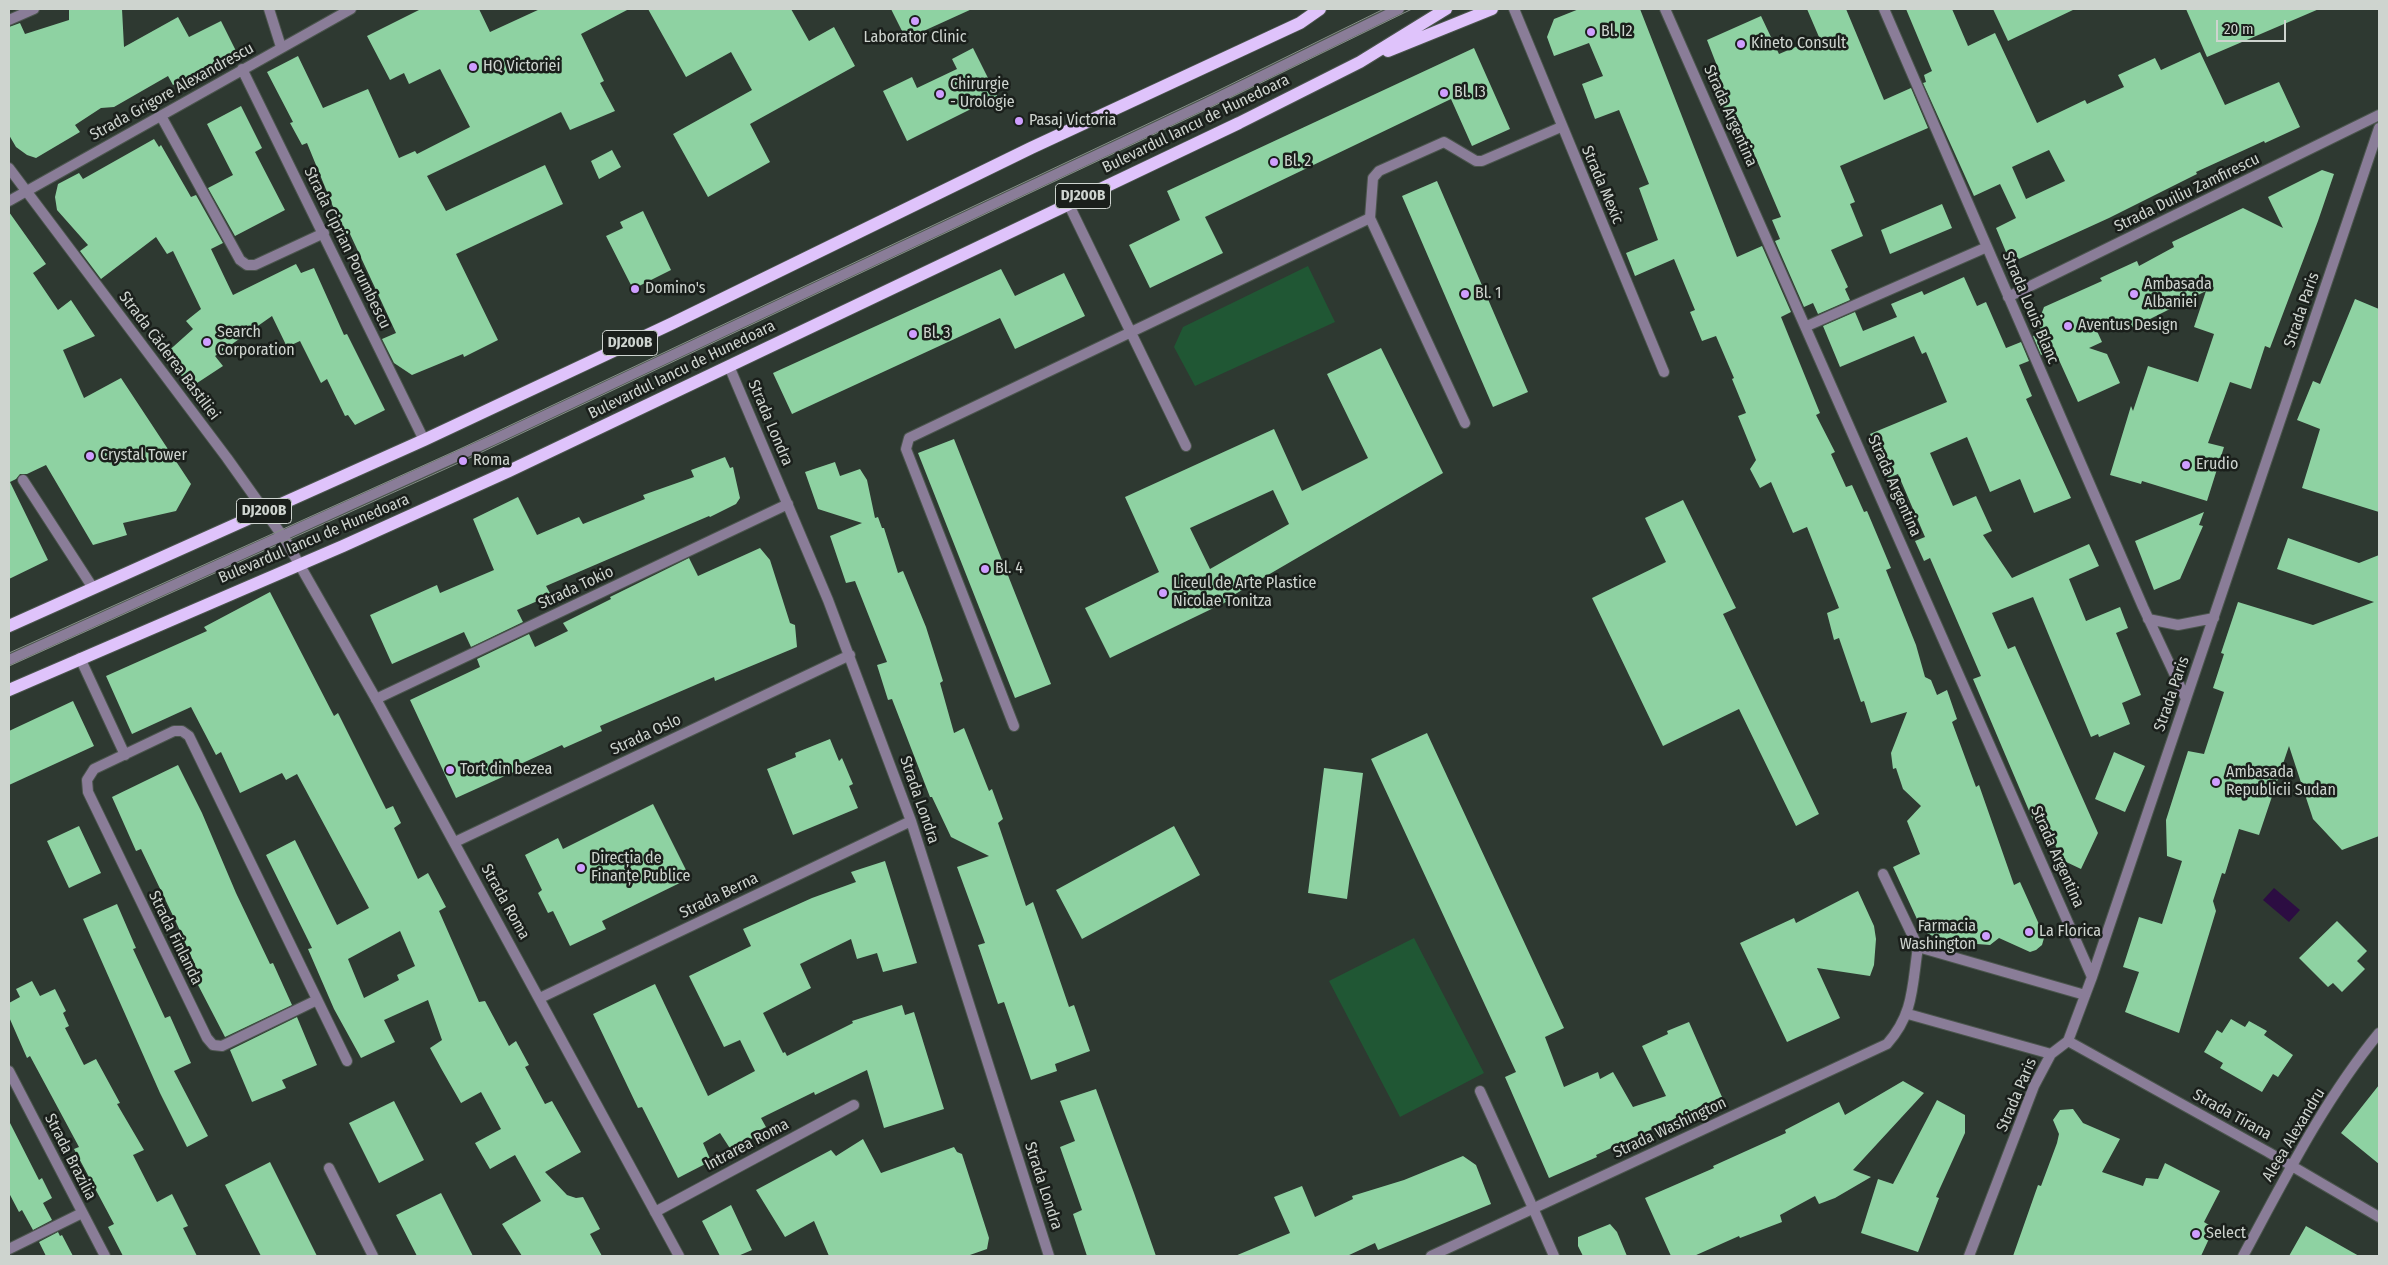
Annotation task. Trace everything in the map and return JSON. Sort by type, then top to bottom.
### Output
[{"type":"main road","name":"DJ200B","points":[[9,626],[424,440],[673,323],[1031,148],[1300,23],[1320,9]]},
{"type":"main road","points":[[1300,23],[1330,9]]},
{"type":"main road","name":"Bulevardul Iancu de Hunedoara","points":[[1360,62],[1446,9]]},
{"type":"main road","name":"Bulevardul Iancu de Hunedoara","points":[[9,690],[500,475],[1360,62],[1492,9]]},
{"type":"street","points":[[9,20],[34,9]]},
{"type":"street","points":[[269,9],[282,47]]},
{"type":"street","name":"Strada Grigore Alexandrescu","points":[[9,201],[351,9]]},
{"type":"street","name":"Bulevardul Iancu de Hunedoara","points":[[9,660],[492,440],[1343,38],[1400,9]]},
{"type":"street","name":"Strada Mexic","points":[[1514,9],[1664,372]]},
{"type":"street","name":"Strada Argentina","points":[[1666,9],[2092,977]]},
{"type":"street","name":"Strada Louis Blanc","points":[[1884,9],[2148,618],[2186,699]]},
{"type":"street","name":"Strada Ciprian Porumbescu","points":[[242,69],[424,440]]},
{"type":"street","name":"Strada Duiliu Zamfirescu","points":[[2008,297],[2379,115]]},
{"type":"street","points":[[161,116],[240,260],[247,265],[255,266],[324,233]]},
{"type":"street","points":[[1465,423],[1370,218],[1373,178],[1379,171],[1444,142],[1476,160],[1482,161],[1562,127]]},
{"type":"street","name":"Strada Paris","points":[[1969,1256],[2034,1086],[2051,1054],[2068,1041],[2092,977],[2379,128]]},
{"type":"street","name":"Strada Căderea Bastiliei","points":[[9,168],[266,511],[300,564]]},
{"type":"street","points":[[1068,203],[1186,446]]},
{"type":"street","points":[[1014,726],[906,449],[909,438],[1370,218]]},
{"type":"street","points":[[1807,326],[1987,247]]},
{"type":"street","name":"Strada Londra","points":[[729,366],[850,655],[911,821],[1049,1256]]},
{"type":"street","points":[[23,480],[93,588]]},
{"type":"street","name":"Strada Tokio","points":[[376,699],[788,504]]},
{"type":"street","name":"Strada Roma","points":[[300,564],[455,842],[679,1256]]},
{"type":"street","points":[[2148,618],[2178,625],[2214,618]]},
{"type":"street","name":"Strada Oslo","points":[[455,842],[850,655]]},
{"type":"street","points":[[80,658],[125,755]]},
{"type":"street","name":"Strada Finlanda","points":[[317,1000],[222,1046],[213,1045],[207,1038],[88,792],[87,780],[94,769],[174,731],[182,731],[189,736],[347,1061]]},
{"type":"street","name":"Strada Berna","points":[[540,998],[911,821]]},
{"type":"street","points":[[1883,874],[1918,947],[2085,995]]},
{"type":"street","name":"Strada Washington","points":[[1432,1256],[1887,1044],[1897,1033],[1908,1014],[1918,947]]},
{"type":"street","points":[[1908,1014],[2051,1054]]},
{"type":"street","name":"Aleea Alexandru","points":[[2243,1256],[2292,1166],[2354,1063],[2379,1033]]},
{"type":"street","name":"Strada Tirana","points":[[2068,1041],[2292,1166],[2379,1217]]},
{"type":"street","name":"Strada Brazilia","points":[[9,1071],[105,1256]]},
{"type":"street","points":[[1480,1091],[1554,1256]]},
{"type":"street","name":"Intrarea Roma","points":[[655,1212],[854,1105]]},
{"type":"street","points":[[329,1168],[373,1256]]},
{"type":"street","points":[[9,1249],[82,1213]]},
{"type":"green space","points":[[1308,266],[1335,322],[1195,386],[1174,347],[1183,327]]},
{"type":"green space","points":[[1414,938],[1484,1073],[1400,1117],[1329,981]]},
{"type":"shaded area","points":[[2274,888],[2300,910],[2289,922],[2263,900]]},
{"type":"building","points":[[69,9],[122,9],[124,47],[178,17],[189,37],[221,21],[238,55],[212,68],[210,64],[173,85],[168,76],[114,107],[101,108],[75,125],[80,132],[36,158],[27,155],[16,147],[9,135],[9,27],[20,23],[25,34],[69,20]]},
{"type":"building","points":[[421,9],[479,9],[490,32],[540,9],[629,9],[581,34],[604,81],[600,83],[615,111],[570,130],[561,112],[427,176],[446,211],[545,165],[563,204],[456,254],[498,340],[464,357],[463,354],[412,375],[394,363],[382,339],[396,333],[350,234],[345,236],[307,143],[302,145],[290,123],[293,122],[267,72],[298,56],[323,108],[368,89],[399,158],[415,151],[417,154],[470,127],[440,69],[409,84],[404,73],[390,80],[367,36]]},
{"type":"building","points":[[648,9],[791,9],[809,41],[834,27],[855,66],[750,124],[770,162],[708,197],[673,134],[752,90],[731,52],[686,77]]},
{"type":"building","name":"Laborator Clinic","points":[[891,9],[972,9],[906,39]]},
{"type":"building","points":[[1579,9],[1640,9],[1737,257],[1762,246],[1791,312],[1781,317],[1820,413],[1816,415],[1835,452],[1831,454],[1846,487],[1852,485],[1864,512],[1867,511],[1891,568],[1886,570],[1916,645],[1925,677],[1931,680],[1937,695],[1947,690],[1957,719],[1952,722],[1976,787],[1979,785],[2014,885],[2020,882],[2042,931],[2044,938],[2042,945],[2036,950],[2030,952],[1999,938],[1990,945],[1964,943],[1930,935],[1922,930],[1893,867],[1920,854],[1907,821],[1921,806],[1903,789],[1896,768],[1893,769],[1891,753],[1907,712],[1871,723],[1864,701],[1861,702],[1839,638],[1834,640],[1827,613],[1839,608],[1807,527],[1793,533],[1771,482],[1760,488],[1750,469],[1756,460],[1738,416],[1746,413],[1732,379],[1734,378],[1716,336],[1702,341],[1690,312],[1695,310],[1674,259],[1635,276],[1626,253],[1658,240],[1639,188],[1649,184],[1619,110],[1595,119],[1582,84],[1603,76],[1589,43],[1554,56],[1547,37],[1554,19]]},
{"type":"building","points":[[1807,9],[1846,9],[1884,100],[1911,88],[1928,128],[1840,166],[1855,202],[1850,204],[1863,236],[1831,250],[1848,287],[1845,289],[1850,300],[1818,314],[1813,303],[1804,307],[1775,241],[1780,239],[1772,220],[1781,217],[1752,149],[1743,153],[1723,115],[1726,114],[1710,75],[1719,71],[1707,40],[1761,16],[1779,54],[1819,37]]},
{"type":"building","points":[[1906,9],[1952,9],[1968,46],[1995,33],[2037,123],[2085,100],[2087,104],[2124,87],[2118,75],[2155,58],[2161,70],[2200,52],[2225,105],[2279,82],[2300,127],[2196,172],[2197,174],[2109,218],[2019,259],[2006,252],[1996,228],[2016,218],[2000,184],[1974,196],[1923,83],[1926,82],[1924,75],[1932,71]],"holes":[[[2049,150],[2065,181],[2026,199],[2012,167]]]},
{"type":"building","points":[[1993,9],[2075,9],[2008,41]]},
{"type":"building","points":[[2186,9],[2319,9],[2207,57]]},
{"type":"building","name":"Chirurgie - Urologie","points":[[973,48],[997,96],[907,141],[883,91],[912,77],[917,88],[957,69],[952,59]]},
{"type":"building","name":"Bl. 2","points":[[1474,48],[1510,129],[1472,146],[1451,99],[1205,217],[1223,253],[1150,288],[1129,245],[1180,220],[1167,191]]},
{"type":"building","points":[[241,106],[262,148],[255,152],[285,210],[235,236],[208,188],[233,175],[207,124]]},
{"type":"building","points":[[154,139],[159,147],[161,145],[191,197],[196,195],[223,243],[211,249],[233,295],[296,264],[301,273],[314,268],[344,335],[347,334],[385,410],[355,425],[348,415],[345,416],[327,379],[321,383],[300,341],[287,347],[272,316],[215,356],[223,366],[191,387],[164,355],[193,329],[186,321],[201,309],[173,251],[167,254],[156,237],[101,279],[80,251],[88,245],[57,210],[55,197],[58,184],[79,173],[83,179]]},
{"type":"building","points":[[612,150],[621,167],[599,179],[591,161]]},
{"type":"building","points":[[2322,170],[2334,174],[2270,348],[2265,346],[2251,389],[2230,382],[2208,443],[2224,447],[2207,501],[2142,481],[2141,484],[2110,475],[2131,406],[2133,411],[2148,366],[2198,382],[2214,334],[2194,327],[2206,291],[2134,327],[2092,320],[2102,342],[2089,348],[2107,354],[2120,383],[2078,402],[2054,349],[2041,355],[2033,336],[2042,333],[2038,323],[2044,307],[2102,281],[2100,278],[2137,261],[2139,266],[2174,247],[2172,242],[2243,208],[2283,228],[2268,197]]},
{"type":"building","name":"Bl. 1","points":[[1437,181],[1528,392],[1493,407],[1402,196]]},
{"type":"building","points":[[1942,204],[1952,228],[1890,254],[1881,230]]},
{"type":"building","points":[[643,211],[671,270],[633,289],[606,236],[623,228],[620,222]]},
{"type":"building","points":[[9,212],[46,264],[33,273],[58,310],[71,300],[95,336],[63,350],[84,398],[121,378],[191,484],[176,511],[123,523],[127,535],[93,545],[46,465],[27,474],[20,474],[10,482],[48,560],[9,579]]},
{"type":"building","name":"Bl. 3","points":[[1001,269],[1015,296],[1064,273],[1085,316],[1015,349],[1000,318],[792,414],[773,373]]},
{"type":"building","points":[[1964,277],[1977,306],[1986,302],[2006,348],[2021,342],[2029,361],[2019,365],[2032,396],[2026,399],[2071,498],[2034,513],[2020,479],[1990,492],[1967,437],[1930,453],[1953,506],[1976,496],[1992,531],[1983,535],[2012,578],[2089,544],[2099,566],[2069,579],[2086,621],[2120,607],[2128,628],[2116,633],[2141,695],[2122,703],[2130,724],[2099,737],[2098,734],[2091,737],[2033,597],[1992,613],[2008,649],[2015,646],[2098,833],[2081,869],[2062,860],[2042,816],[2033,820],[1973,679],[1981,676],[1930,558],[1924,561],[1915,541],[1925,537],[1898,474],[1888,478],[1870,434],[1947,402],[1926,352],[1922,354],[1914,336],[1840,367],[1823,326],[1855,312],[1863,331],[1897,317],[1891,304],[1922,291],[1924,295]]},
{"type":"building","points":[[2355,299],[2379,309],[2379,512],[2302,488],[2320,429],[2297,420],[2313,381],[2320,384]]},
{"type":"building","points":[[1381,348],[1443,473],[1225,600],[1226,602],[1110,658],[1085,608],[1159,572],[1125,497],[1274,429],[1302,491],[1368,458],[1327,374]],"holes":[[[1273,490],[1289,524],[1210,569],[1190,528]]]},
{"type":"building","name":"Bl. 4","points":[[954,439],[1051,684],[1015,698],[918,453]]},
{"type":"building","points":[[725,457],[730,468],[733,467],[740,498],[736,504],[710,517],[546,586],[551,595],[517,610],[523,622],[471,647],[464,632],[392,664],[370,615],[437,585],[440,593],[494,570],[473,519],[518,497],[537,535],[579,517],[583,524],[645,499],[643,495],[694,477],[691,470]]},
{"type":"building","points":[[835,462],[840,476],[860,469],[867,480],[875,518],[878,517],[882,528],[884,528],[898,573],[903,571],[926,627],[943,681],[940,683],[954,733],[964,728],[989,791],[992,789],[1003,819],[998,823],[1026,906],[1033,902],[1069,1007],[1074,1005],[1090,1051],[1055,1064],[1057,1071],[1031,1080],[1004,1002],[998,1004],[978,945],[985,943],[957,867],[989,856],[951,837],[932,797],[930,797],[892,699],[888,700],[877,665],[887,662],[855,581],[846,583],[830,536],[862,523],[818,509],[805,472]]},
{"type":"building","points":[[1683,500],[1736,608],[1723,614],[1819,814],[1796,826],[1739,709],[1663,746],[1592,598],[1666,562],[1645,518]]},
{"type":"building","points":[[2204,512],[2199,525],[2203,526],[2180,579],[2154,590],[2135,541]]},
{"type":"building","points":[[2288,538],[2359,563],[2379,555],[2379,836],[2342,850],[2313,819],[2289,746],[2259,835],[2239,829],[2225,874],[2222,873],[2213,901],[2216,911],[2179,1033],[2125,1012],[2139,972],[2123,967],[2139,917],[2162,924],[2182,861],[2167,856],[2166,820],[2188,751],[2204,754],[2224,692],[2213,688],[2224,654],[2221,653],[2238,602],[2313,625],[2374,602],[2277,569]]},
{"type":"building","points":[[760,548],[770,560],[790,623],[795,625],[797,647],[715,681],[714,677],[600,726],[602,731],[564,748],[562,745],[516,766],[518,770],[456,798],[410,700],[480,667],[477,659],[529,634],[535,647],[568,631],[563,623],[611,599],[610,597],[689,558],[698,576]]},
{"type":"building","points":[[270,592],[334,716],[338,713],[386,809],[393,806],[401,823],[394,828],[418,879],[428,873],[446,907],[439,911],[479,1002],[485,1001],[509,1046],[516,1041],[529,1065],[525,1067],[545,1104],[552,1101],[581,1152],[545,1172],[567,1195],[576,1198],[583,1197],[600,1229],[590,1234],[602,1256],[522,1256],[502,1224],[541,1201],[515,1155],[490,1169],[475,1143],[501,1129],[481,1092],[461,1103],[442,1070],[430,1048],[442,1040],[428,1000],[384,1020],[395,1042],[361,1058],[334,1009],[308,949],[312,948],[266,855],[295,840],[337,925],[369,908],[297,774],[286,780],[282,773],[240,793],[221,752],[216,755],[191,707],[132,734],[106,676],[207,631],[204,627]],"holes":[[[400,931],[415,966],[397,975],[399,980],[364,998],[348,959]]]},
{"type":"building","points":[[73,701],[94,746],[9,785],[9,731]]},
{"type":"building","points":[[1427,733],[1564,1028],[1545,1037],[1564,1087],[1598,1072],[1600,1079],[1613,1072],[1633,1107],[1666,1096],[1642,1046],[1668,1034],[1667,1031],[1689,1022],[1722,1097],[1549,1178],[1505,1077],[1516,1072],[1371,759]]},
{"type":"building","points":[[830,739],[839,761],[842,758],[853,784],[849,786],[858,808],[793,835],[767,769],[796,757],[795,753]]},
{"type":"building","points":[[2114,752],[2145,766],[2125,812],[2095,799]]},
{"type":"building","points":[[178,765],[202,813],[236,893],[270,964],[273,963],[292,1005],[225,1037],[197,983],[202,981],[176,922],[141,849],[136,851],[112,797]]},
{"type":"building","points":[[1324,768],[1363,773],[1347,899],[1308,893]]},
{"type":"building","points":[[653,804],[690,878],[602,921],[606,929],[570,946],[553,911],[548,913],[538,893],[542,890],[525,855],[558,838],[563,849]]},
{"type":"building","points":[[79,826],[101,873],[69,888],[47,841]]},
{"type":"building","points":[[1174,826],[1200,875],[1082,939],[1056,890]]},
{"type":"building","points":[[885,861],[917,963],[883,972],[877,953],[857,959],[851,939],[800,964],[811,988],[763,1013],[783,1053],[785,1052],[787,1056],[853,1023],[852,1021],[902,1005],[905,1015],[914,1012],[944,1109],[884,1128],[867,1070],[815,1095],[814,1092],[761,1118],[766,1127],[758,1131],[760,1134],[731,1150],[720,1133],[703,1143],[711,1161],[678,1178],[642,1107],[638,1108],[593,1014],[655,984],[708,1096],[755,1071],[740,1040],[724,1047],[689,976],[751,946],[743,929],[812,898],[856,882],[851,872]]},
{"type":"building","points":[[1858,891],[1874,926],[1876,939],[1874,965],[1870,976],[1817,968],[1840,1018],[1787,1042],[1740,943],[1794,918],[1796,923]]},
{"type":"building","points":[[117,904],[136,948],[133,949],[165,1018],[170,1016],[191,1063],[174,1071],[208,1136],[187,1147],[160,1093],[83,919]]},
{"type":"building","points":[[2337,921],[2367,951],[2357,961],[2365,969],[2342,992],[2333,983],[2328,987],[2299,958]]},
{"type":"building","points":[[32,981],[40,996],[55,989],[66,1011],[63,1013],[69,1026],[65,1028],[84,1065],[96,1059],[120,1103],[117,1104],[144,1150],[133,1155],[157,1202],[172,1194],[188,1226],[183,1228],[197,1256],[123,1256],[108,1227],[114,1224],[74,1149],[79,1147],[30,1056],[27,1058],[9,1017],[9,1003],[20,997],[16,989]]},
{"type":"building","points":[[297,1017],[317,1065],[282,1080],[286,1088],[252,1102],[230,1050]]},
{"type":"building","points":[[2231,1019],[2245,1027],[2249,1021],[2267,1031],[2264,1035],[2293,1055],[2278,1077],[2273,1074],[2262,1092],[2220,1068],[2223,1063],[2204,1052],[2217,1030],[2222,1033]]},
{"type":"building","points":[[1903,1081],[1924,1093],[1853,1170],[1871,1177],[1835,1198],[1819,1204],[1815,1196],[1780,1215],[1782,1222],[1740,1238],[1739,1236],[1694,1256],[1671,1256],[1645,1198],[1714,1168],[1713,1166],[1786,1133],[1785,1130],[1839,1102],[1845,1115]]},
{"type":"building","points":[[2379,1085],[2379,1164],[2341,1133]]},
{"type":"building","points":[[1096,1089],[1156,1256],[1087,1256],[1073,1214],[1082,1210],[1060,1147],[1075,1141],[1060,1101]]},
{"type":"building","points":[[1937,1100],[1965,1115],[1965,1133],[1936,1197],[1939,1198],[1918,1252],[1861,1233],[1878,1179],[1893,1184]]},
{"type":"building","points":[[394,1101],[424,1160],[379,1183],[349,1123]]},
{"type":"building","points":[[2073,1109],[2083,1123],[2120,1139],[2102,1172],[2143,1186],[2146,1178],[2158,1179],[2165,1163],[2220,1191],[2204,1222],[2214,1228],[2201,1256],[2013,1256],[2038,1185],[2041,1186],[2057,1143],[2059,1134],[2053,1120],[2060,1110]]},
{"type":"building","points":[[9,1121],[39,1180],[42,1178],[52,1198],[43,1203],[52,1220],[33,1230],[22,1210],[19,1212],[9,1193]]},
{"type":"building","points":[[863,1139],[881,1173],[954,1147],[957,1152],[962,1154],[989,1238],[987,1249],[967,1256],[829,1256],[814,1221],[785,1237],[756,1190],[831,1150],[836,1156]]},
{"type":"building","points":[[1463,1156],[1476,1165],[1491,1204],[1378,1250],[1375,1243],[1347,1256],[1235,1256],[1290,1233],[1274,1197],[1302,1186],[1315,1217],[1353,1199],[1352,1196],[1404,1180]]},
{"type":"building","points":[[270,1162],[317,1256],[261,1256],[225,1185]]},
{"type":"building","points":[[441,1193],[473,1256],[417,1256],[396,1215]]},
{"type":"building","points":[[731,1205],[752,1250],[738,1256],[720,1256],[702,1221]]},
{"type":"building","points":[[1610,1224],[1617,1232],[1627,1256],[1583,1256],[1578,1246],[1578,1237]]},
{"type":"building","points":[[2306,1226],[2359,1256],[2289,1256]]},
{"type":"building","points":[[58,1232],[60,1236],[62,1235],[73,1256],[46,1256],[39,1242]]},
{"type":"tram line","points":[[9,653],[460,449],[1211,94],[1384,9]]},
{"type":"tram line","points":[[9,666],[463,461],[1199,113],[1412,9]]},
{"type":"place","name":"Laborator Clinic","points":[[915,21]]},
{"type":"place","name":"Bl. I2","points":[[1591,32]]},
{"type":"place","name":"Kineto Consult","points":[[1741,44]]},
{"type":"place","name":"HQ Victoriei","points":[[473,67]]},
{"type":"place","name":"Bl. I3","points":[[1444,93]]},
{"type":"place","name":"Chirurgie - Urologie","points":[[940,94]]},
{"type":"place","name":"Pasaj Victoria","points":[[1019,121]]},
{"type":"place","name":"Bl. 2","points":[[1274,162]]},
{"type":"place","name":"Domino's","points":[[635,289]]},
{"type":"place","name":"Bl. 1","points":[[1465,294]]},
{"type":"place","name":"Ambasada Albaniei","points":[[2134,294]]},
{"type":"place","name":"Aventus Design","points":[[2068,326]]},
{"type":"place","name":"Bl. 3","points":[[913,334]]},
{"type":"place","name":"Search Corporation","points":[[207,342]]},
{"type":"place","name":"Crystal Tower","points":[[90,456]]},
{"type":"place","name":"Roma","points":[[463,461]]},
{"type":"place","name":"Erudio","points":[[2186,465]]},
{"type":"place","name":"Bl. 4","points":[[985,569]]},
{"type":"place","name":"Liceul de Arte Plastice Nicolae Tonitza","points":[[1163,593]]},
{"type":"place","name":"Tort din bezea","points":[[450,770]]},
{"type":"place","name":"Ambasada Republicii Sudan","points":[[2216,782]]},
{"type":"place","name":"Direcția de Finanțe Publice","points":[[581,868]]},
{"type":"place","name":"La Florica","points":[[2029,932]]},
{"type":"place","name":"Farmacia Washington","points":[[1986,936]]},
{"type":"place","name":"Select","points":[[2196,1234]]}]
